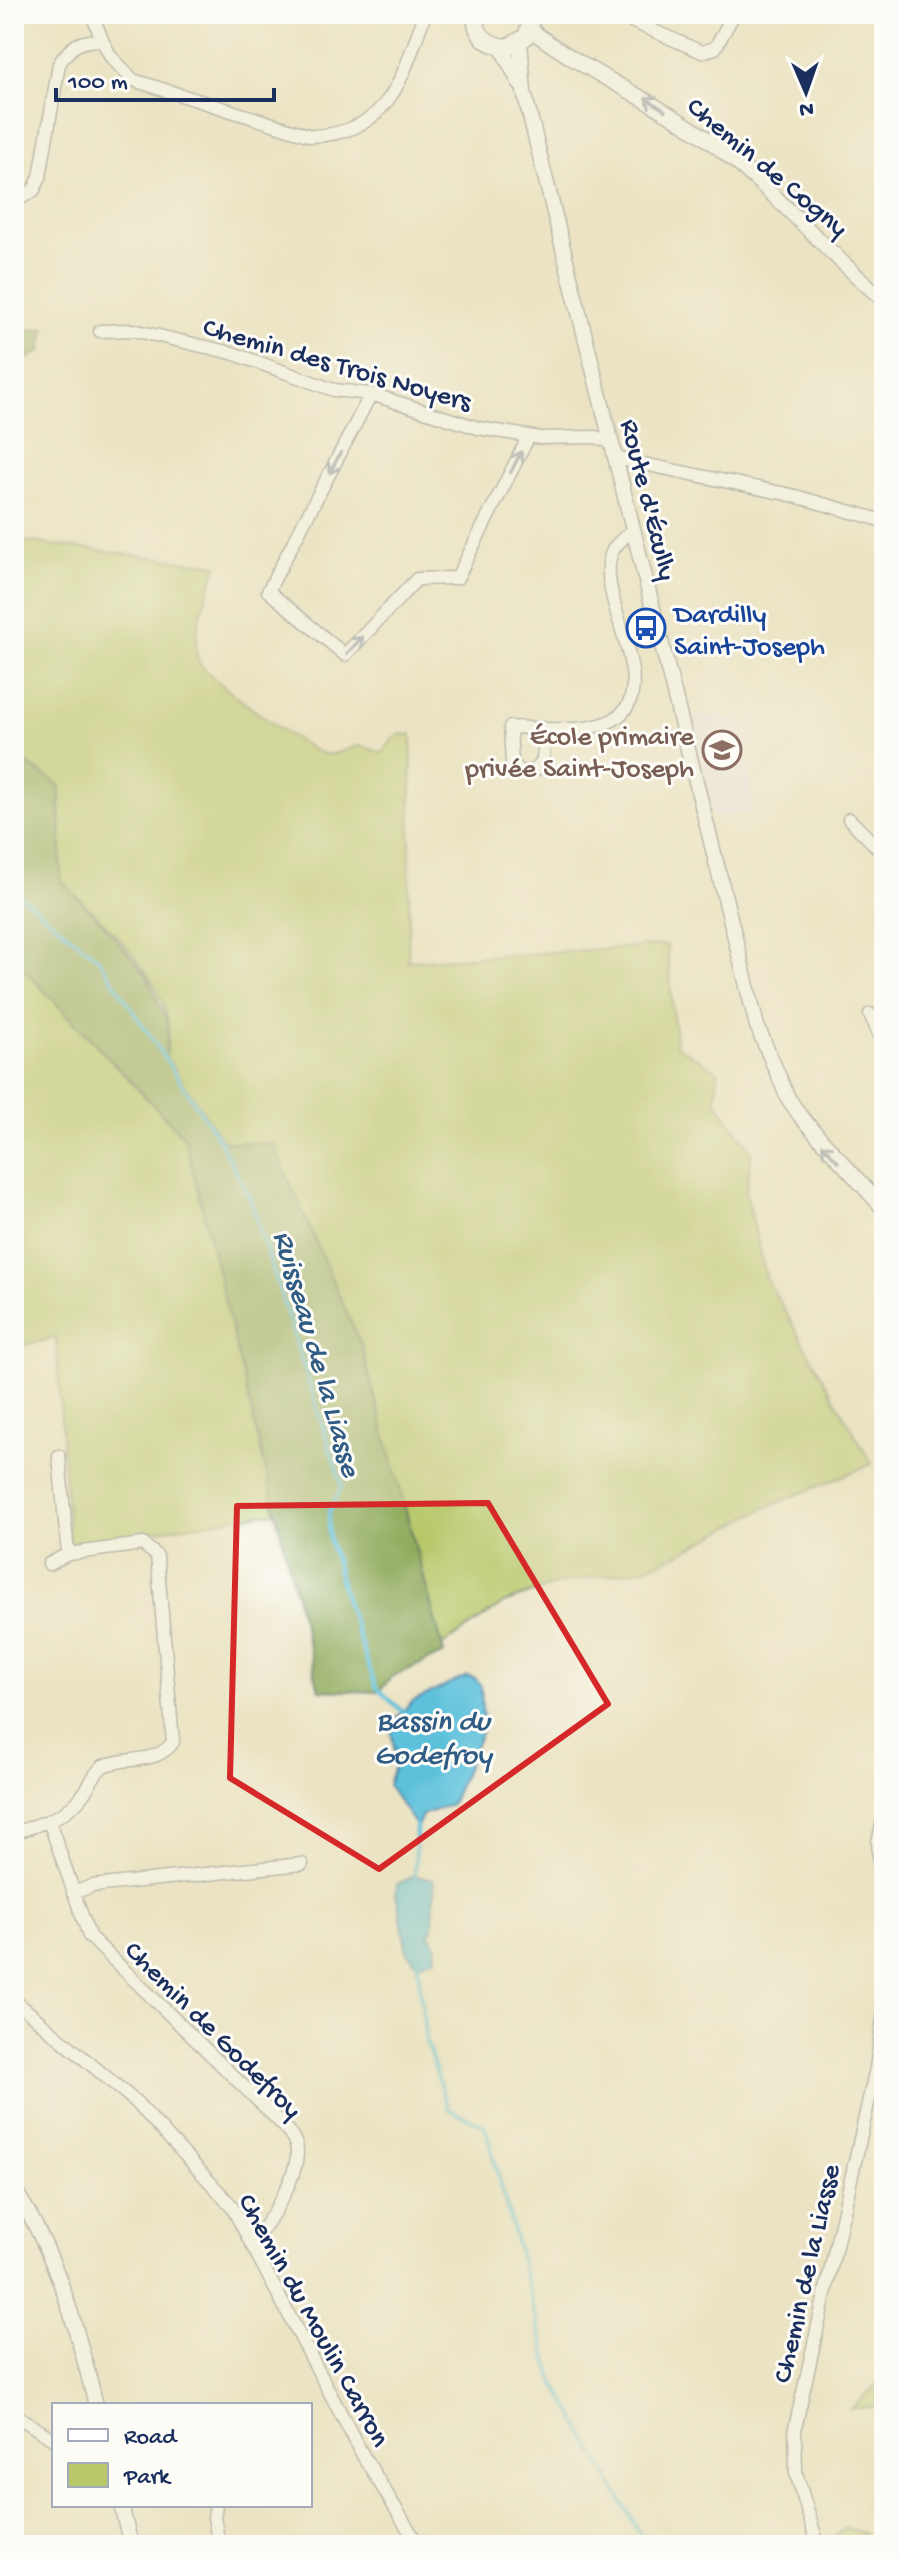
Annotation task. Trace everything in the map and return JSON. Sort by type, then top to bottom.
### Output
[{"type":"main road","points":[[472,15],[480,35],[501,47],[528,29]]},
{"type":"street","points":[[92,14],[111,57],[133,80],[311,136],[337,135],[365,122],[391,98],[425,14]]},
{"type":"street","points":[[615,14],[702,52],[715,48],[734,14]]},
{"type":"street","name":"Route d'Écully","points":[[524,92],[528,29]]},
{"type":"street","name":"Chemin de Cogny","points":[[528,29],[566,57],[646,98],[710,141],[884,300]]},
{"type":"street","points":[[14,202],[34,190],[40,177],[59,64],[69,49],[83,40],[102,40]]},
{"type":"street","name":"Route d'Écully","points":[[501,47],[524,92],[767,1068],[819,1141],[884,1209]]},
{"type":"street","name":"Chemin des Trois Noyers","points":[[100,331],[125,329],[240,355],[334,390],[371,394],[478,428],[529,436],[596,437],[610,442]]},
{"type":"street","points":[[371,394],[268,591],[345,655],[417,579],[457,578],[529,436]]},
{"type":"street","points":[[615,458],[791,495],[884,521]]},
{"type":"street","points":[[543,728],[595,726],[623,712],[629,704],[633,688],[631,665],[610,590],[609,566],[612,551],[633,530]]},
{"type":"street","points":[[849,819],[884,854]]},
{"type":"street","points":[[870,1014],[884,1045]]},
{"type":"street","points":[[59,1456],[68,1554]]},
{"type":"street","points":[[14,1833],[49,1821],[81,1798],[103,1766],[155,1757],[167,1750],[174,1731],[157,1556],[143,1544],[68,1554],[49,1564]]},
{"type":"street","points":[[884,1816],[878,1842],[884,1924]]},
{"type":"street","name":"Chemin de Godefroy","points":[[49,1821],[85,1928],[94,1942],[214,2055],[297,2146],[295,2168],[266,2227],[252,2242]]},
{"type":"street","points":[[73,1893],[92,1886],[302,1864]]},
{"type":"street","name":"Chemin du Moulin Carron","points":[[14,2000],[136,2102],[217,2188],[252,2242],[361,2452],[418,2545]]},
{"type":"street","name":"Chemin de la Liasse","points":[[818,2545],[796,2473],[795,2428],[876,2068],[884,2011]]},
{"type":"street","points":[[14,2189],[28,2211],[66,2292],[95,2403]]},
{"type":"street","points":[[14,2414],[52,2438]]},
{"type":"street","points":[[122,2507],[131,2545]]},
{"type":"street","points":[[216,2507],[214,2517],[219,2545]]},
{"type":"highlighted area","points":[[488,1503],[608,1704],[379,1869],[230,1778],[237,1506]]},
{"type":"shaded area","name":"École primaire privée Saint-Joseph","points":[[722,715],[745,725],[753,806],[748,807],[749,813],[714,817],[690,717]]},
{"type":"green space","points":[[45,328],[41,351],[14,366],[14,332]]},
{"type":"green space","points":[[14,540],[217,565],[196,637],[198,660],[216,680],[273,724],[324,754],[359,746],[382,753],[396,735],[412,734],[408,961],[667,945],[676,1045],[718,1071],[716,1101],[752,1152],[746,1193],[767,1280],[872,1464],[765,1508],[681,1553],[643,1569],[560,1583],[504,1603],[442,1646],[361,1345],[166,1057],[168,1025],[155,986],[109,928],[61,881],[60,786],[14,755]]},
{"type":"green space","points":[[14,755],[60,786],[61,881],[102,922],[147,976],[168,1024],[166,1057],[220,1141],[273,1144],[361,1345],[444,1653],[392,1677],[378,1692],[319,1690],[185,1138],[14,959]]},
{"type":"green space","points":[[14,959],[185,1138],[277,1512],[69,1544],[56,1338],[14,1347]]},
{"type":"green space","points":[[884,2378],[884,2406],[851,2409]]},
{"type":"green space","points":[[845,2528],[865,2533],[872,2545],[830,2545],[830,2540]]},
{"type":"water","name":"Bassin du Godefroy","points":[[467,1676],[475,1678],[481,1686],[483,1728],[451,1804],[422,1815],[417,1827],[388,1785],[396,1759],[390,1724],[413,1701]]},
{"type":"water","points":[[414,1876],[432,1879],[434,1883],[433,1930],[429,1933],[435,1943],[436,1958],[417,1964],[407,1951],[396,1893],[397,1884]]},
{"type":"waterway","name":"Ruisseau de la Liasse","points":[[14,891],[98,958],[220,1141],[251,1201],[342,1486],[329,1512],[329,1538],[346,1601],[376,1687],[403,1712]]},
{"type":"waterway","name":"Ruisseau de la Liasse","points":[[415,1879],[416,1824]]},
{"type":"waterway","name":"Ruisseau de la Liasse","points":[[417,1960],[426,2041],[448,2109],[485,2126],[552,2377],[646,2545]]},
{"type":"place","name":"Dardilly Saint-Joseph","points":[[646,628]]},
{"type":"place","name":"École primaire privée Saint-Joseph","points":[[722,750]]}]
